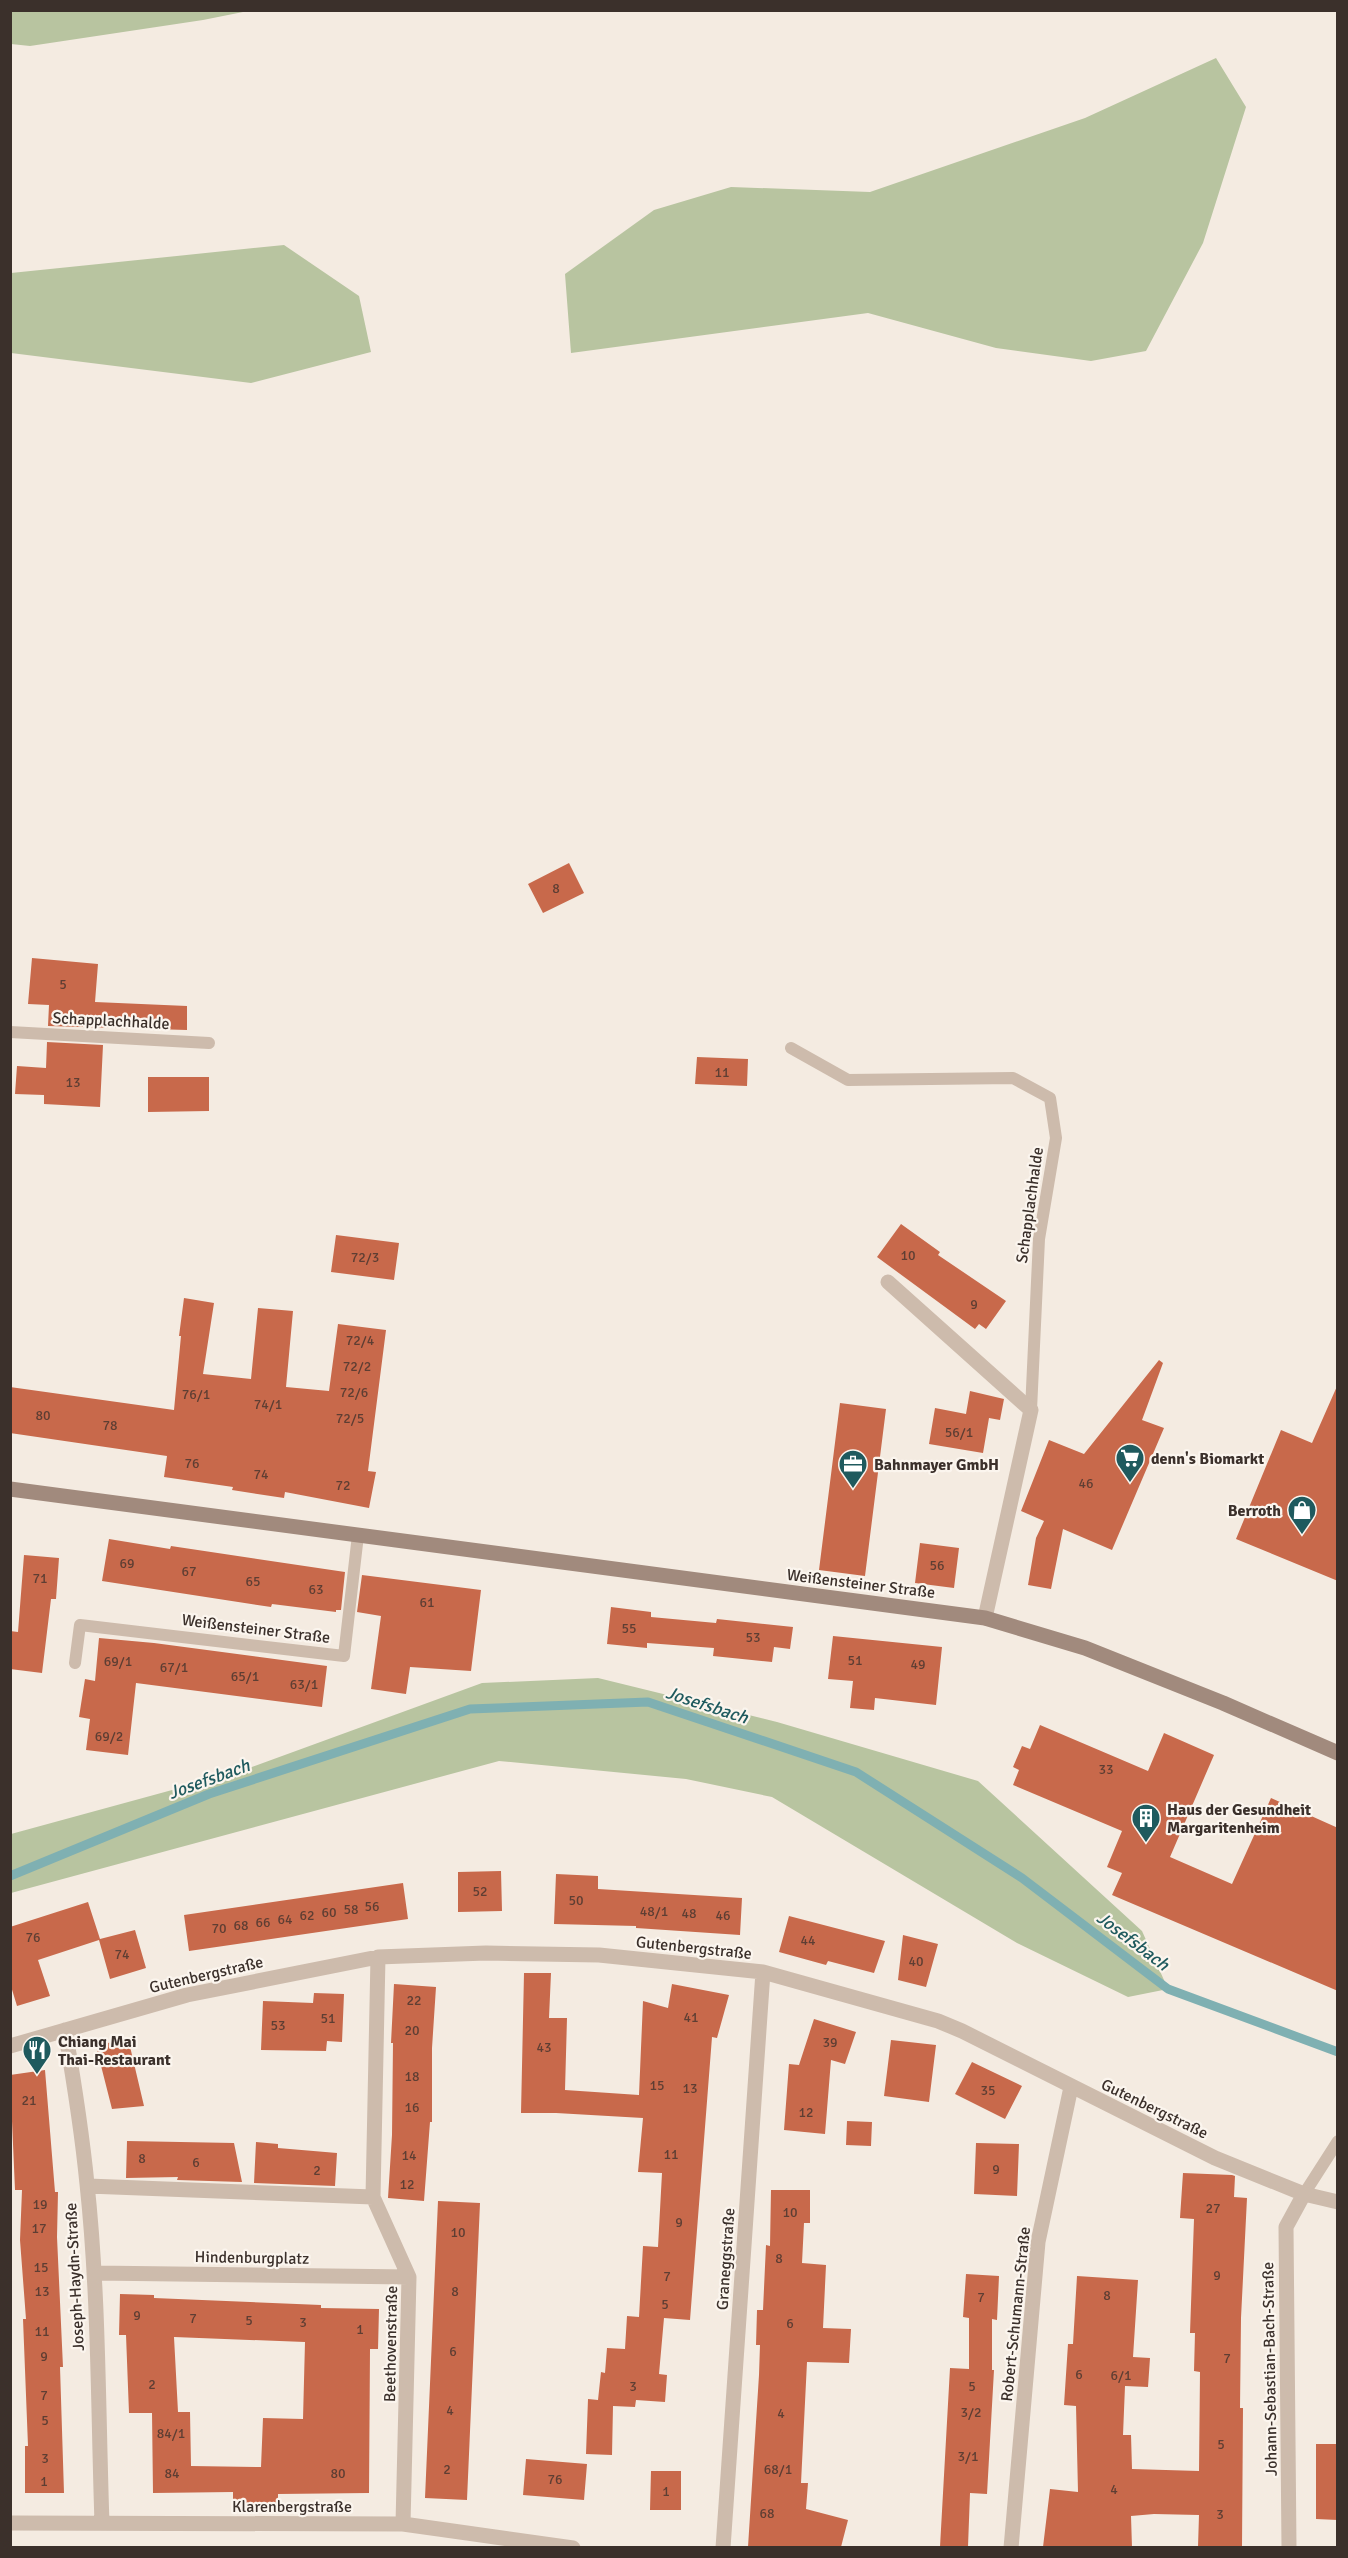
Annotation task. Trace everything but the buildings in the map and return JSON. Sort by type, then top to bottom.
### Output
[{"type":"main road","name":"Weißensteiner Straße","points":[[10,1489],[985,1618],[1085,1648],[1223,1703],[1338,1753]]},
{"type":"street","points":[[888,1282],[1031,1410]]},
{"type":"street","name":"Schapplachhalde","points":[[985,1618],[1031,1410]]},
{"type":"street","name":"Gutenbergstraße","points":[[10,2046],[187,1995],[378,1957],[486,1953],[599,1955],[763,1972],[938,2021],[1215,2158],[1304,2194],[1338,2202]]},
{"type":"street","name":"Beethovenstraße","points":[[378,1957],[373,2197],[409,2277],[403,2524]]},
{"type":"street","name":"Graneggstraße","points":[[723,2547],[763,1972]]},
{"type":"street","name":"Joseph-Haydn-Straße","points":[[65,2030],[88,2186],[94,2273],[102,2523]]},
{"type":"street","name":"Robert-Schumann-Straße","points":[[1011,2547],[1038,2242],[1071,2087]]},
{"type":"street","points":[[88,2186],[373,2197]]},
{"type":"street","name":"Johann-Sebastian-Bach-Straße","points":[[1289,2547],[1286,2227],[1304,2194]]},
{"type":"street","name":"Hindenburgplatz","points":[[94,2273],[409,2277]]},
{"type":"street","name":"Klarenbergstraße","points":[[10,2523],[403,2524],[564,2547]]},
{"type":"lane","name":"Schapplachhalde","points":[[10,1032],[209,1043]]},
{"type":"lane","name":"Schapplachhalde","points":[[791,1048],[848,1080],[1013,1078],[1050,1098],[1056,1138],[1040,1239],[1031,1410]]},
{"type":"lane","name":"Weißensteiner Straße","points":[[75,1663],[80,1625],[344,1656],[358,1535]]},
{"type":"lane","points":[[1304,2194],[1338,2141]]},
{"type":"green space","points":[[10,11],[248,11],[30,46],[11,44]]},
{"type":"green space","points":[[1216,58],[1246,107],[1203,243],[1146,351],[1091,361],[996,348],[868,313],[571,353],[565,274],[654,210],[731,187],[870,192],[1085,118]]},
{"type":"green space","points":[[284,245],[359,296],[371,352],[251,383],[11,353],[11,273]]},
{"type":"green space","points":[[598,1678],[777,1722],[978,1781],[1142,1931],[1168,1989],[1128,1997],[1017,1943],[772,1797],[686,1779],[499,1761],[11,1893],[11,1834],[238,1772],[482,1683]]},
{"type":"waterway","name":"Josefsbach","points":[[10,1876],[209,1794],[470,1709],[648,1702],[856,1772],[1022,1878],[1168,1989],[1338,2052]]},
{"type":"place","name":"denn's Biomarkt","points":[[1130,1484]]},
{"type":"place","name":"Bahnmayer GmbH","points":[[853,1490]]},
{"type":"place","name":"Berroth","points":[[1302,1536]]},
{"type":"place","name":"Haus der Gesundheit Margaritenheim","points":[[1146,1844]]},
{"type":"place","name":"Chiang Mai Thai-Restaurant","points":[[37,2076]]}]
